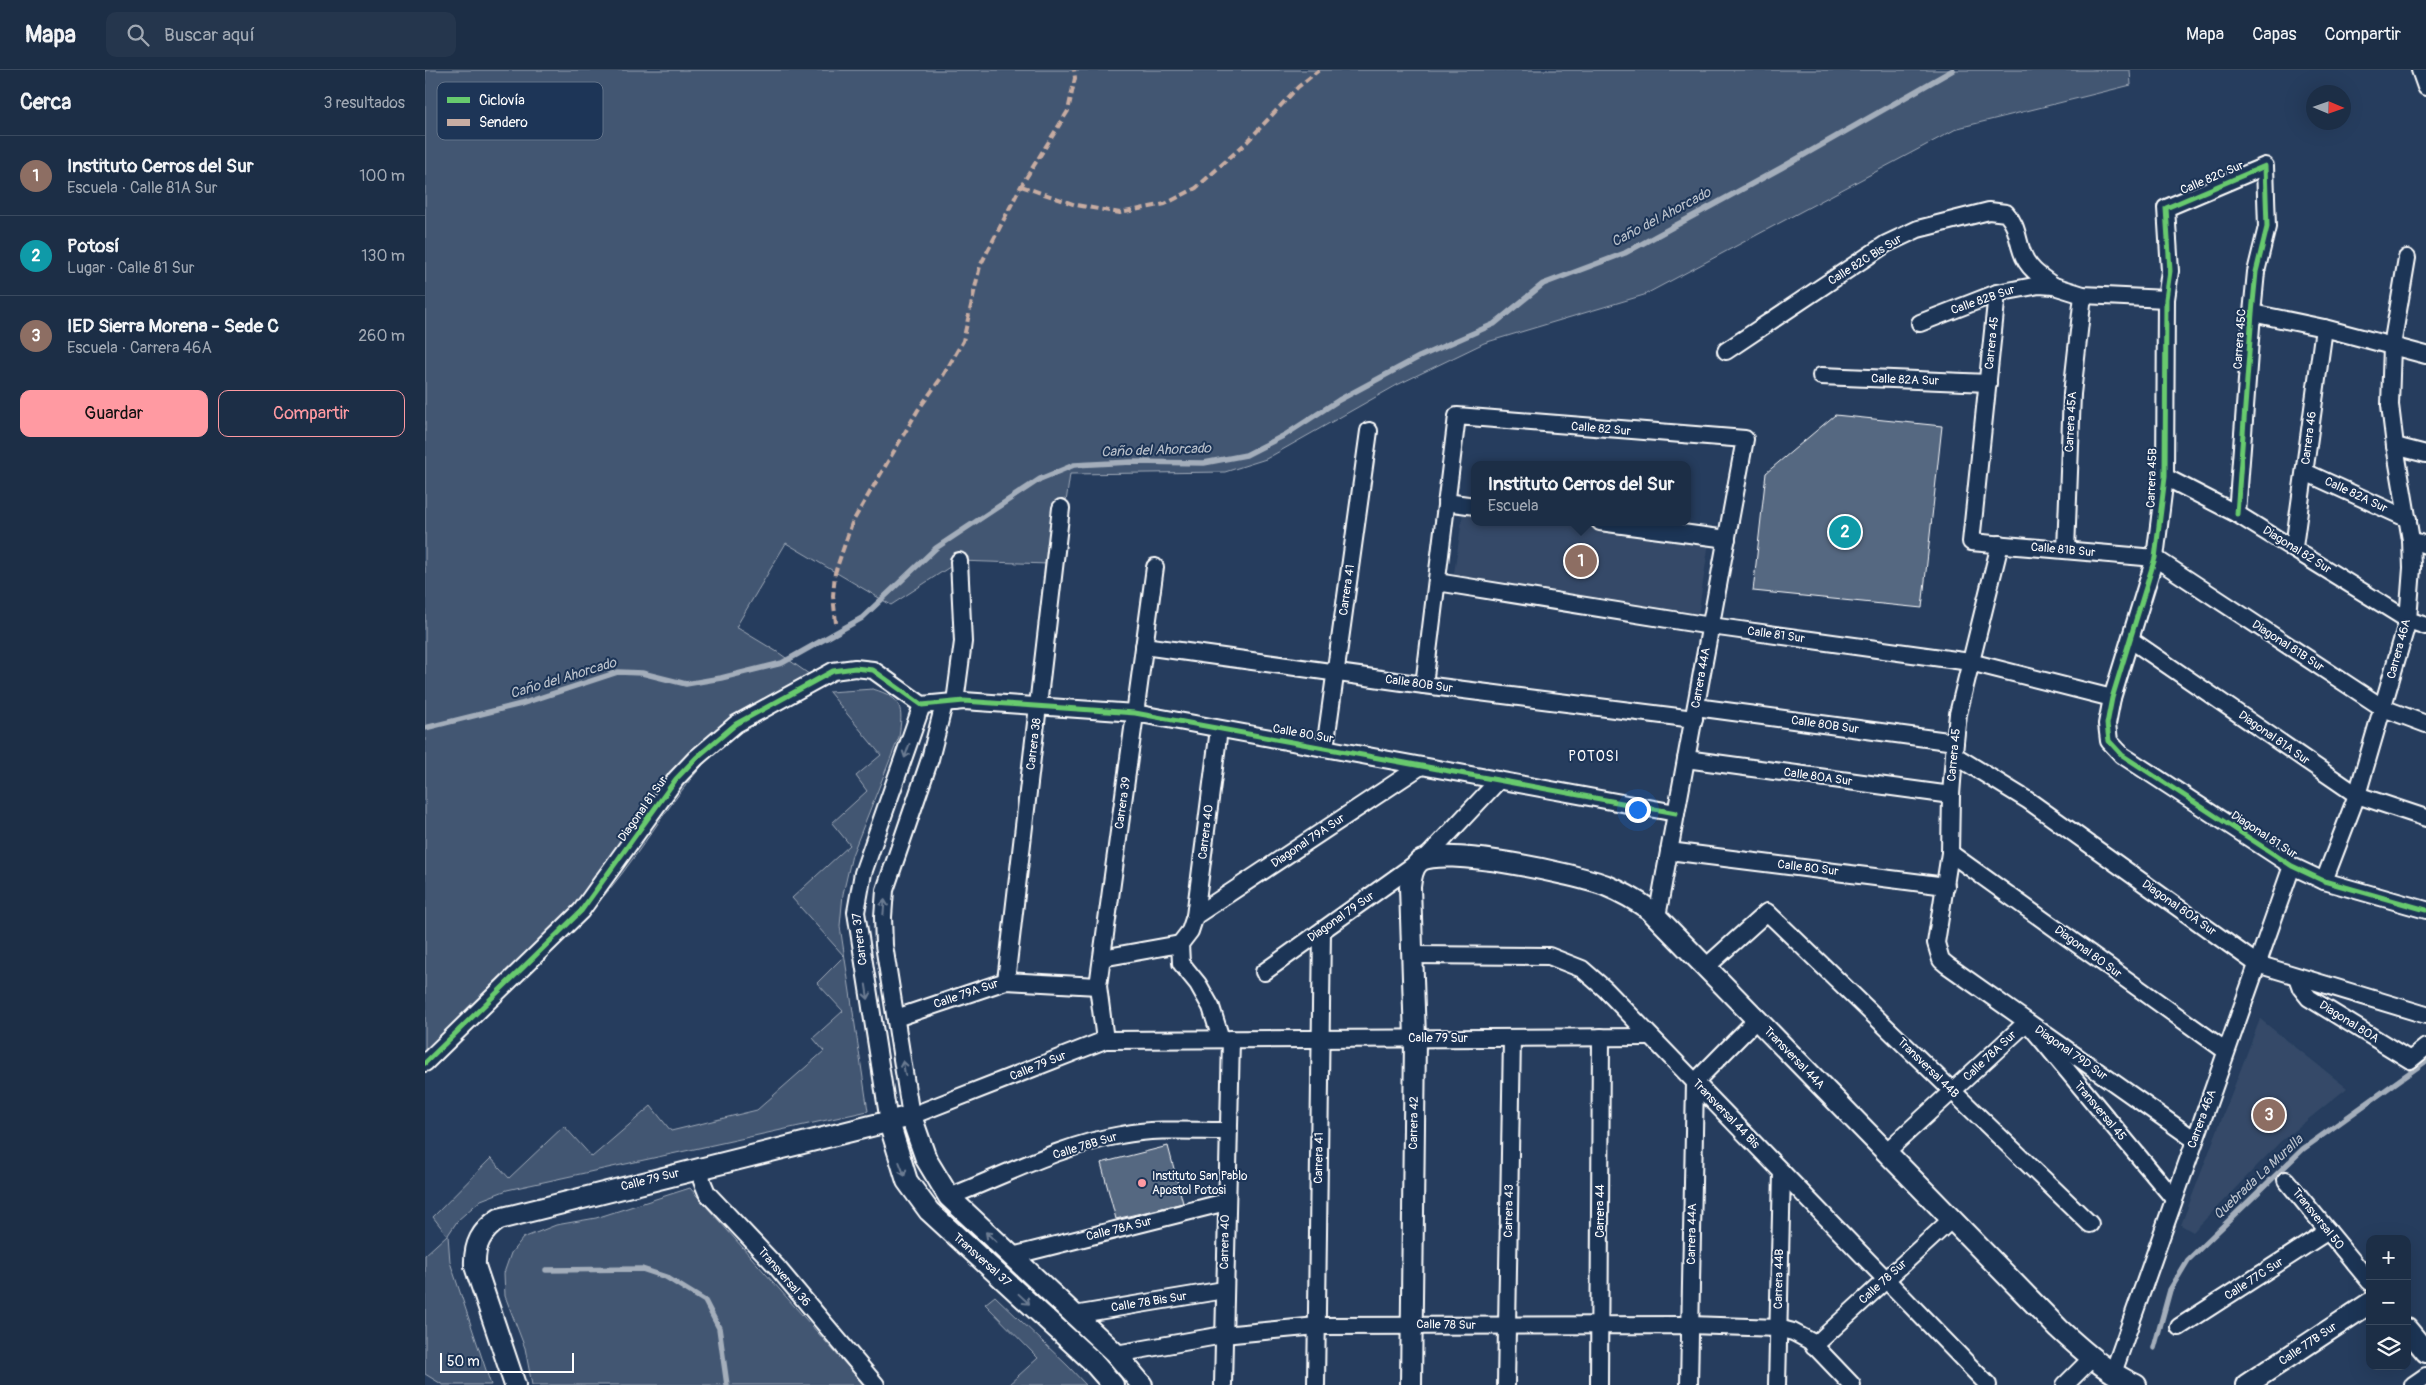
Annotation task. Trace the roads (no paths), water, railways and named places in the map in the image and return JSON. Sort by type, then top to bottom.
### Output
[{"type":"street","points":[[2420,70],[2426,87]]},
{"type":"street","name":"Calle 82C Sur","points":[[2166,208],[2265,166]]},
{"type":"street","name":"Carrera 45C","points":[[2237,514],[2256,272],[2267,227],[2265,166]]},
{"type":"street","name":"Carrera 45B","points":[[2109,741],[2107,724],[2112,698],[2155,558],[2165,477],[2166,299],[2170,271],[2166,208]]},
{"type":"street","name":"Calle 82C Bis Sur","points":[[1725,351],[1886,244],[1918,229],[1989,211],[2006,213],[2015,224],[2022,254],[2030,267],[2054,286]]},
{"type":"street","name":"Carrera 46A","points":[[2324,881],[2357,795],[2408,620],[2412,568],[2418,542],[2408,519],[2395,446],[2391,405],[2393,346],[2407,258]]},
{"type":"street","name":"Calle 82B Sur","points":[[1920,323],[1997,293],[2025,287],[2054,286],[2083,294],[2166,299]]},
{"type":"street","name":"Carrera 45","points":[[1971,542],[1997,293]]},
{"type":"street","name":"Carrera 45A","points":[[2066,550],[2072,394],[2083,294]]},
{"type":"street","points":[[2252,312],[2324,328],[2426,355]]},
{"type":"street","name":"Carrera 46","points":[[2294,547],[2324,328]]},
{"type":"street","name":"Calle 82A Sur","points":[[1821,376],[1988,383]]},
{"type":"street","name":"Calle 82 Sur","points":[[1447,502],[1457,416],[1745,439]]},
{"type":"street","name":"Carrera 41","points":[[1325,748],[1369,431]]},
{"type":"street","name":"Carrera 44A","points":[[1657,917],[1745,439]]},
{"type":"street","points":[[2395,446],[2426,454]]},
{"type":"street","name":"Calle 82A Sur","points":[[2305,472],[2408,519]]},
{"type":"street","name":"Diagonal 82 Sur","points":[[2165,477],[2237,514],[2294,547],[2408,620],[2426,626]]},
{"type":"street","points":[[1424,685],[1447,502],[1471,505]]},
{"type":"street","name":"Carrera 38","points":[[1006,981],[1061,508]]},
{"type":"street","points":[[1630,526],[1727,539]]},
{"type":"street","name":"Calle 81B Sur","points":[[1971,542],[2155,558]]},
{"type":"street","name":"Carrera 45","points":[[1947,965],[1941,960],[1937,943],[1950,854],[1951,795],[1958,714],[2000,544]]},
{"type":"street","name":"Diagonal 81B Sur","points":[[2155,558],[2383,708],[2426,724]]},
{"type":"street","name":"Carrera 37","points":[[911,1116],[884,945],[883,917],[885,890],[949,703],[963,642],[959,561]]},
{"type":"street","name":"Carrera 39","points":[[1105,1040],[1098,986],[1155,567]]},
{"type":"street","name":"Calle 81 Sur","points":[[1437,582],[1711,626],[1970,662],[2112,698]]},
{"type":"street","name":"Diagonal 81A Sur","points":[[2131,640],[2357,795],[2426,818]]},
{"type":"street","name":"Calle 80B Sur","points":[[1144,646],[1424,685],[1695,713],[1954,749]]},
{"type":"street","name":"Diagonal 81 Sur","points":[[425,1063],[581,911],[676,779],[696,758],[736,724],[833,671],[855,668],[873,670],[922,705]]},
{"type":"street","name":"Calle 80 Sur","points":[[922,705],[949,703],[1038,706],[1135,713],[1676,813]]},
{"type":"street","name":"Carrera 37","points":[[889,1122],[855,912],[863,873],[922,705]]},
{"type":"street","name":"Carrera 40","points":[[1219,729],[1195,916],[1190,931],[1180,944],[1181,963],[1198,984],[1226,1040],[1228,1131],[1223,1385]]},
{"type":"street","name":"Diagonal 81 Sur","points":[[2109,741],[2122,755],[2292,866],[2324,881],[2426,910]]},
{"type":"street","name":"Diagonal 80A Sur","points":[[1954,749],[2257,964],[2426,1015]]},
{"type":"street","name":"Calle 80A Sur","points":[[1686,759],[1951,795]]},
{"type":"street","name":"Diagonal 79A Sur","points":[[1195,916],[1421,766]]},
{"type":"street","name":"Diagonal 79 Sur","points":[[1264,972],[1421,860],[1499,780]]},
{"type":"street","name":"Calle 80 Sur","points":[[1669,851],[1946,886]]},
{"type":"street","name":"Diagonal 80 Sur","points":[[1950,854],[2227,1051]]},
{"type":"street","name":"Transversal 44A","points":[[1421,860],[1457,856],[1571,875],[1622,893],[1657,917],[2059,1329],[2092,1358],[2113,1373],[2136,1385]]},
{"type":"street","name":"Carrera 42","points":[[1411,1385],[1415,1038],[1410,887],[1411,876],[1421,860]]},
{"type":"street","name":"Carrera 46A","points":[[2113,1373],[2292,866]]},
{"type":"street","name":"Transversal 44B","points":[[1706,967],[1767,912],[2090,1224]]},
{"type":"street","name":"Carrera 41","points":[[1316,1385],[1322,931]]},
{"type":"street","points":[[1102,958],[1180,944]]},
{"type":"street","name":"Transversal 44 Bis","points":[[1412,955],[1549,956],[1582,969],[1605,989],[1988,1385]]},
{"type":"street","name":"Diagonal 79D Sur","points":[[1947,965],[2195,1140]]},
{"type":"street","name":"Diagonal 80A","points":[[2297,976],[2301,988],[2309,998],[2410,1060],[2426,1047]]},
{"type":"street","name":"Calle 79A Sur","points":[[896,1018],[1006,981],[1098,986]]},
{"type":"street","points":[[1695,1082],[1757,1019]]},
{"type":"street","name":"Calle 78A Sur","points":[[1886,1152],[2027,1022]]},
{"type":"street","name":"Transversal 45","points":[[2027,1022],[2174,1199]]},
{"type":"street","name":"Carrera 44","points":[[1599,1385],[1601,1037]]},
{"type":"street","name":"Calle 79 Sur","points":[[515,1385],[475,1266],[475,1251],[481,1235],[499,1218],[911,1116],[1105,1040],[1651,1037]]},
{"type":"street","name":"Carrera 43","points":[[1506,1385],[1512,1038]]},
{"type":"street","name":"Carrera 44A","points":[[1689,1385],[1695,1082]]},
{"type":"street","name":"Transversal 37","points":[[911,1116],[926,1159],[949,1197],[1116,1354]]},
{"type":"street","name":"Transversal 37","points":[[889,1122],[907,1181],[929,1211],[1091,1360],[1110,1381]]},
{"type":"street","name":"Calle 78B Sur","points":[[949,1197],[1063,1151],[1120,1135],[1156,1131],[1228,1131]]},
{"type":"street","name":"Transversal 36","points":[[701,1167],[702,1181],[707,1193],[776,1266],[876,1385]]},
{"type":"street","name":"Carrera 44B","points":[[1777,1385],[1782,1172]]},
{"type":"street","name":"Transversal 50","points":[[2286,1180],[2368,1280]]},
{"type":"street","name":"Calle 78A Sur","points":[[1012,1256],[1226,1202]]},
{"type":"street","name":"Calle 78 Sur","points":[[1814,1346],[1952,1219]]},
{"type":"street","name":"Calle 77C Sur","points":[[2179,1327],[2328,1231]]},
{"type":"street","name":"Calle 78 Bis Sur","points":[[1074,1315],[1224,1290]]},
{"type":"street","name":"Calle 77B Sur","points":[[2246,1385],[2366,1306]]},
{"type":"street","name":"Calle 78 Sur","points":[[1116,1354],[1223,1335],[1317,1326],[1690,1325],[1778,1328],[1801,1336],[1814,1346],[1852,1385]]},
{"type":"street","points":[[2411,1333],[2426,1352]]},
{"type":"street","points":[[1116,1354],[1142,1385]]},
{"type":"street","points":[[2065,1385],[2092,1358]]},
{"type":"street","points":[[2413,1385],[2426,1376]]},
{"type":"waterway","name":"Caño del Ahorcado","points":[[425,728],[521,704],[618,672],[642,673],[686,684],[721,678],[782,663],[862,618],[936,548],[1040,479],[1074,465],[1131,462],[1204,463],[1246,455],[1285,435],[1339,400],[1419,357],[1494,324],[1543,284],[1625,253],[1781,168],[1953,70]]},
{"type":"waterway","name":"Quebrada La Muralla","points":[[2154,1348],[2170,1290],[2188,1260],[2303,1149],[2426,1061]]},
{"type":"waterway","points":[[546,1270],[642,1269],[666,1277],[705,1301],[719,1328],[727,1385]]},
{"type":"place","name":"Potosí","points":[[1845,532]]},
{"type":"place","name":"Instituto Cerros del Sur","points":[[1581,561]]},
{"type":"place","name":"IED Sierra Morena - Sede C","points":[[2269,1115]]},
{"type":"place","name":"Instituto San Pablo Apostol Potosi","points":[[1142,1183]]},
{"type":"district","name":"POTOSI","points":[[1594,756]]}]
